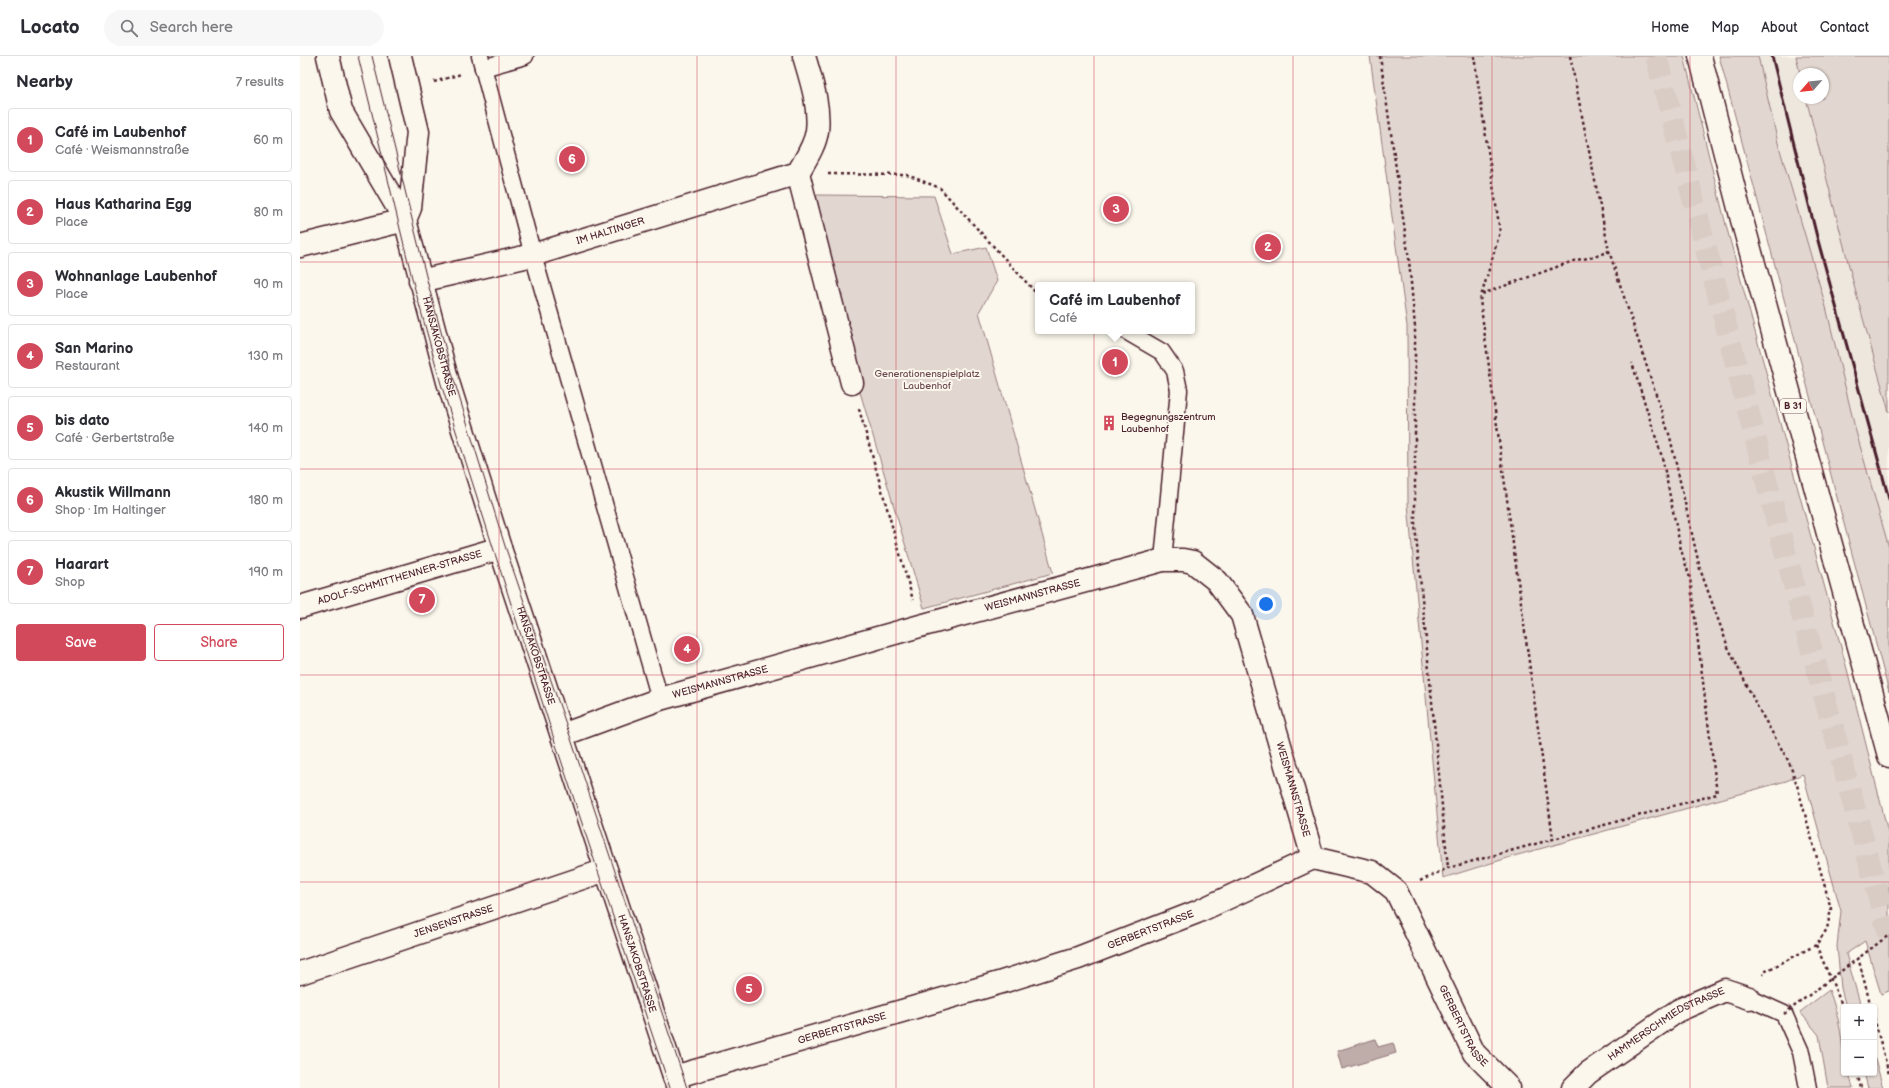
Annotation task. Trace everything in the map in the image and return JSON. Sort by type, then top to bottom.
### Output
[{"type":"main road","name":"HANSJAKOBSTRASSE","points":[[328,56],[341,111],[405,220],[448,382],[500,548],[676,1082]]},
{"type":"main road","points":[[300,246],[405,220],[410,208],[418,132],[400,56]]},
{"type":"main road","points":[[804,56],[817,102],[817,132],[811,151],[798,173],[852,383]]},
{"type":"main road","name":"B 31","points":[[1700,56],[1742,220],[1889,756]]},
{"type":"main road","name":"IM HALTINGER","points":[[420,281],[533,255],[798,173]]},
{"type":"main road","name":"ADOLF-SCHMITTHENNER-STRASSE","points":[[300,607],[500,548]]},
{"type":"main road","name":"WEISMANNSTRASSE","points":[[562,735],[660,699],[1162,560],[1183,560],[1193,562],[1217,581],[1242,615],[1313,858]]},
{"type":"main road","name":"GERBERTSTRASSE","points":[[676,1082],[1078,958],[1197,912],[1313,858],[1372,872],[1396,891],[1474,1053],[1509,1088]]},
{"type":"main road","name":"JENSENSTRASSE","points":[[300,973],[606,870]]},
{"type":"main road","name":"HAMMERSCHMIEDSTRASSE","points":[[1573,1088],[1588,1073],[1679,1010],[1725,990],[1749,998]]},
{"type":"lane","points":[[525,56],[481,62],[533,255],[660,699]]},
{"type":"lane","points":[[1131,334],[1162,352],[1176,371],[1179,390],[1162,560]]},
{"type":"lane","name":"HAMMERSCHMIEDSTRASSE","points":[[1749,998],[1784,1014]]},
{"type":"lane","points":[[1784,1014],[1800,1052],[1808,1088]]},
{"type":"path","points":[[1380,56],[1409,260],[1415,327],[1415,525],[1448,868]]},
{"type":"path","points":[[1474,56],[1500,232],[1480,300],[1553,839]]},
{"type":"path","points":[[1570,56],[1609,251],[1670,437],[1700,569],[1709,599],[1739,673],[1789,762],[1797,785],[1831,909],[1827,929],[1816,945],[1764,972],[1749,998]]},
{"type":"path","points":[[408,90],[481,62]]},
{"type":"path","points":[[798,173],[907,175],[940,188],[1035,292]]},
{"type":"path","points":[[1482,294],[1576,260],[1594,257],[1609,251]]},
{"type":"path","points":[[1396,891],[1448,868],[1717,794],[1690,578],[1681,550],[1662,457],[1632,363]]},
{"type":"path","points":[[852,383],[920,626]]},
{"type":"path","points":[[1784,1014],[1889,935]]},
{"type":"path","points":[[1816,945],[1842,1004]]},
{"type":"path","points":[[1858,958],[1870,1004]]},
{"type":"path","points":[[1877,1029],[1889,1074]]},
{"type":"path","points":[[1858,1076],[1860,1088]]},
{"type":"shaded area","points":[[1758,56],[1796,56],[1799,68],[1793,68],[1793,104],[1808,104],[1856,293],[1889,412],[1889,548],[1855,428],[1826,307],[1778,143]]},
{"type":"shaded area","points":[[1375,1039],[1378,1047],[1393,1043],[1396,1053],[1342,1069],[1337,1051]]},
{"type":"green space","points":[[1370,56],[1684,56],[1727,229],[1847,669],[1889,836],[1889,991],[1881,994],[1865,941],[1846,954],[1860,1004],[1845,1004],[1841,988],[1837,946],[1841,911],[1803,774],[1786,781],[1514,856],[1443,878],[1408,504],[1407,326]]},
{"type":"green space","points":[[1719,56],[1758,56],[1778,143],[1826,307],[1855,428],[1889,548],[1889,692]]},
{"type":"green space","points":[[1796,56],[1889,56],[1889,412],[1856,293],[1808,104],[1829,104],[1829,68],[1799,68]]},
{"type":"green space","name":"Generationenspielplatz Laubenhof","points":[[816,195],[934,196],[953,254],[986,247],[997,281],[979,312],[1053,573],[924,608],[860,392]]},
{"type":"green space","points":[[1829,990],[1836,1010],[1841,1037],[1841,1076],[1850,1076],[1853,1088],[1828,1088],[1819,1035],[1800,1012]]},
{"type":"green space","points":[[1877,1066],[1883,1088],[1868,1088],[1865,1076],[1877,1076]]},
{"type":"tunnel","points":[[1656,56],[1777,522],[1889,935]]},
{"type":"tram line","points":[[358,56],[413,282],[441,384],[554,739],[670,1088]]},
{"type":"tram line","points":[[372,56],[427,280],[454,380],[505,546],[687,1088]]},
{"type":"railway","points":[[1772,56],[1817,237],[1889,499]]},
{"type":"place","name":"Akustik Willmann","points":[[572,159]]},
{"type":"place","name":"Wohnanlage Laubenhof","points":[[1116,209]]},
{"type":"place","name":"Haus Katharina Egg","points":[[1268,247]]},
{"type":"place","name":"Café im Laubenhof","points":[[1115,362]]},
{"type":"place","name":"Begegnungszentrum Laubenhof","points":[[1109,423]]},
{"type":"place","name":"Haarart","points":[[422,600]]},
{"type":"place","name":"San Marino","points":[[687,649]]},
{"type":"place","name":"bis dato","points":[[749,989]]}]
